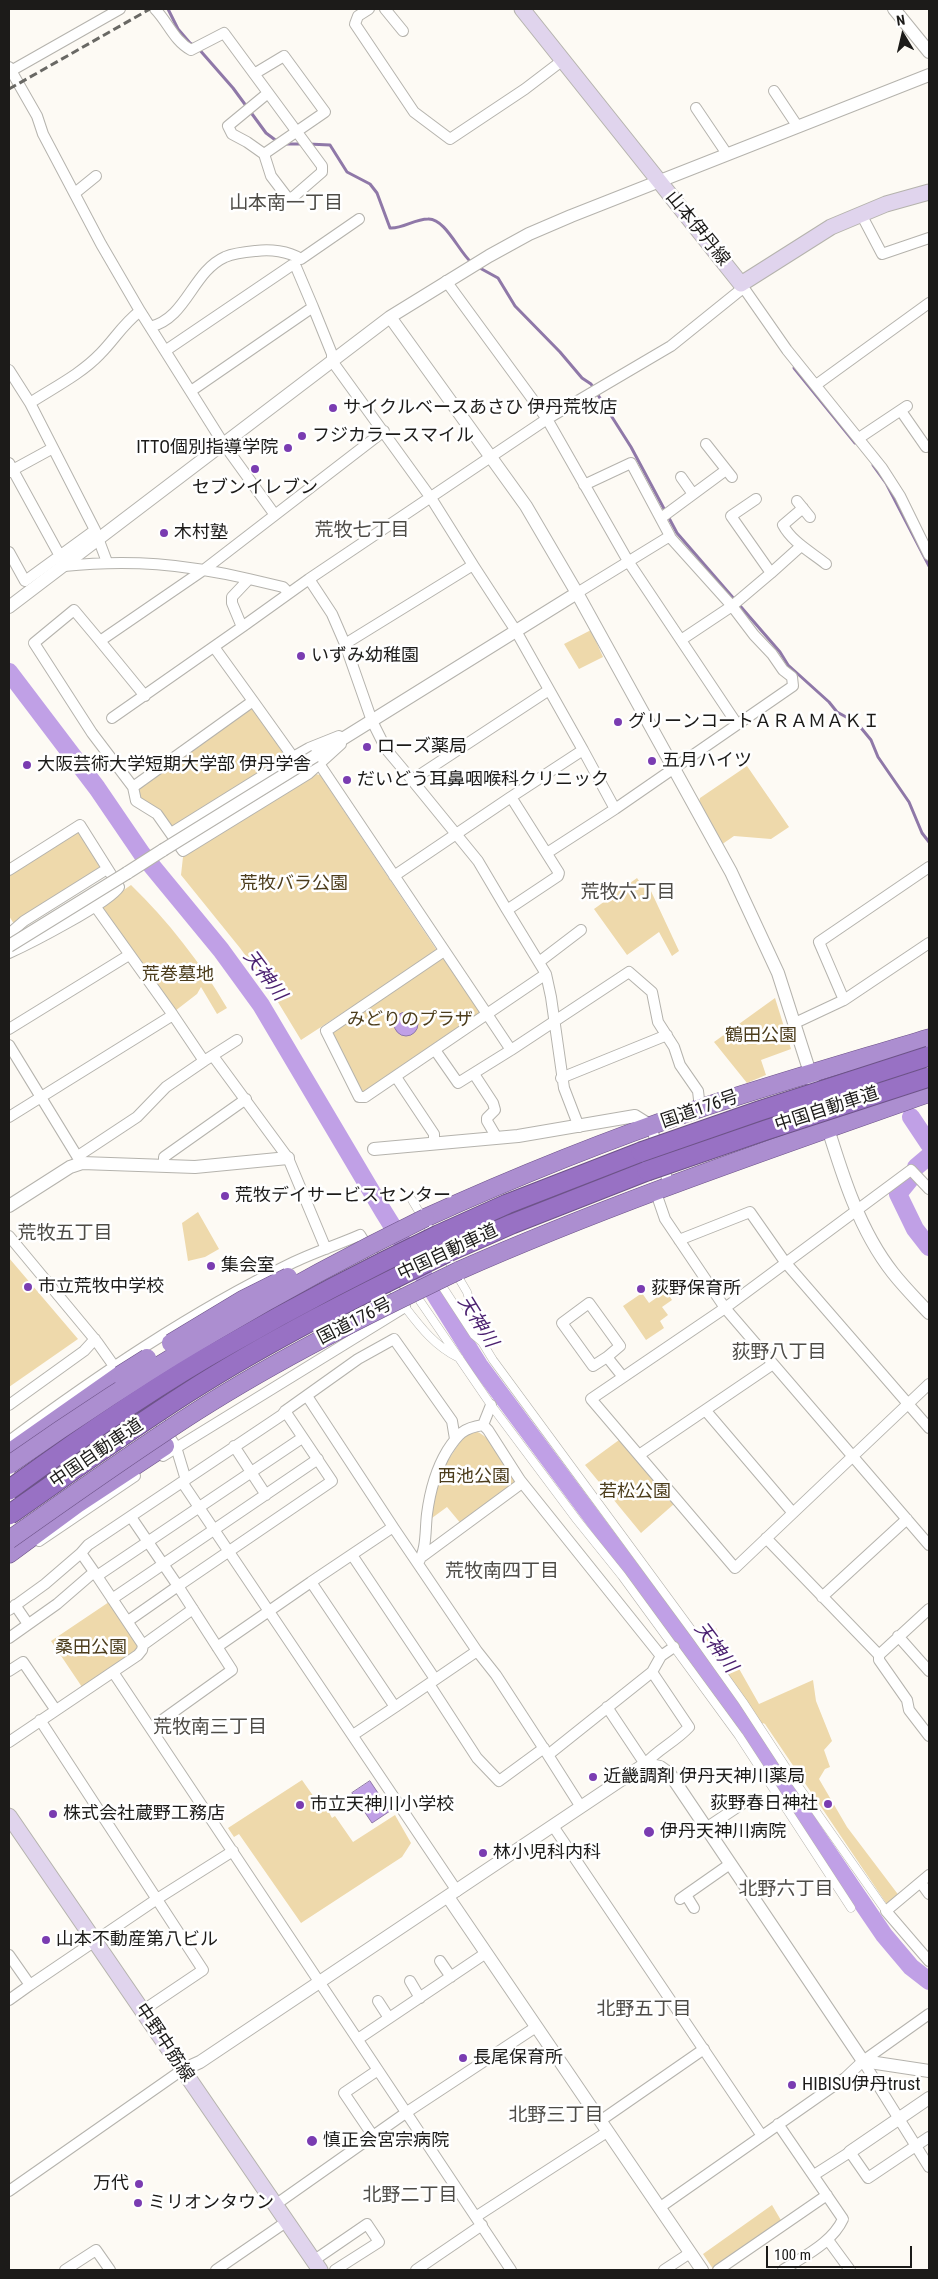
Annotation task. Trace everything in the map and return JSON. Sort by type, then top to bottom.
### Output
[{"type":"highway","name":"国道176号","points":[[9,1466],[166,1360],[375,1242],[425,1218],[497,1185],[700,1108],[929,1038]]},
{"type":"highway","name":"中国自動車道","points":[[9,1490],[102,1425],[228,1344],[344,1281],[438,1235],[507,1204],[641,1152],[768,1108],[929,1056]]},
{"type":"highway","name":"中国自動車道","points":[[9,1515],[187,1393],[239,1361],[291,1332],[446,1253],[512,1224],[647,1171],[929,1077]]},
{"type":"highway","name":"国道176号","points":[[9,1540],[198,1410],[300,1350],[399,1305],[458,1271],[541,1235],[662,1187],[929,1092]]},
{"type":"highway","points":[[9,1453],[118,1368],[273,1284],[375,1242]]},
{"type":"highway","points":[[9,1555],[77,1504],[328,1346],[399,1305]]},
{"type":"main road","name":"山本伊丹線","points":[[522,9],[742,286],[831,227],[886,204],[929,192]]},
{"type":"main road","name":"中野中筋線","points":[[9,1816],[316,2266]]},
{"type":"street","points":[[120,9],[10,70],[37,116],[43,134],[76,193],[101,244],[140,312],[223,443],[275,515]]},
{"type":"street","points":[[155,9],[164,19],[172,33],[185,47],[191,50],[224,33],[322,166],[322,172],[292,198],[287,197],[271,176],[264,154],[232,134],[228,126],[268,93]]},
{"type":"street","points":[[369,9],[358,16],[355,24],[414,112],[450,139],[525,89],[563,60]]},
{"type":"street","points":[[385,9],[402,31]]},
{"type":"street","points":[[894,9],[929,52]]},
{"type":"street","points":[[254,74],[284,56],[325,112],[264,154]]},
{"type":"street","points":[[9,607],[62,561],[97,534],[223,443],[390,317],[446,281],[529,234],[658,181],[929,75]]},
{"type":"street","points":[[774,91],[798,126]]},
{"type":"street","points":[[696,108],[727,154]]},
{"type":"street","points":[[76,193],[96,176]]},
{"type":"street","points":[[861,214],[882,254],[929,238]]},
{"type":"street","points":[[165,351],[359,219]]},
{"type":"street","points":[[150,327],[160,324],[173,316],[195,284],[224,258],[239,253],[264,250],[295,255],[301,259]]},
{"type":"street","points":[[292,265],[296,268],[313,307],[332,354],[332,361],[430,498],[516,631],[615,809]]},
{"type":"street","points":[[446,281],[547,419],[628,561],[737,724]]},
{"type":"street","points":[[112,718],[289,592],[547,419],[671,346],[742,286],[769,327],[859,438],[890,480],[929,554]]},
{"type":"street","points":[[816,385],[929,303]]},
{"type":"street","points":[[191,391],[313,307]]},
{"type":"street","points":[[30,403],[88,364],[101,353],[125,323],[140,312]]},
{"type":"street","points":[[390,317],[526,506],[577,593],[731,872],[778,972],[828,1129],[857,1210],[872,1241],[892,1272],[929,1313]]},
{"type":"street","points":[[9,370],[30,403],[97,534],[107,562]]},
{"type":"street","points":[[859,438],[904,408],[921,444]]},
{"type":"street","points":[[100,641],[205,569],[384,432]]},
{"type":"street","points":[[661,518],[693,494],[729,474],[706,444]]},
{"type":"street","points":[[53,448],[10,468],[62,561]]},
{"type":"street","points":[[547,853],[615,809],[793,686],[792,677],[783,670],[732,606],[670,536],[631,463],[584,485]]},
{"type":"street","points":[[681,477],[693,494]]},
{"type":"street","points":[[756,499],[728,513],[772,573]]},
{"type":"street","points":[[810,517],[800,505],[783,525],[801,546],[826,564]]},
{"type":"street","points":[[170,833],[309,748],[354,731],[372,721],[670,536]]},
{"type":"street","points":[[681,640],[732,606],[801,546]]},
{"type":"street","points":[[9,552],[25,581],[62,561],[145,563],[205,569],[283,587],[289,592]]},
{"type":"street","points":[[345,644],[474,565]]},
{"type":"street","points":[[242,627],[232,603],[232,597],[250,579]]},
{"type":"street","points":[[309,579],[332,614],[345,644],[372,721],[386,749],[478,861],[546,974],[562,1078],[567,1100],[579,1127]]},
{"type":"street","points":[[144,696],[74,610],[34,643],[92,733],[133,787],[136,801],[157,814],[183,851],[317,761],[354,731]]},
{"type":"street","points":[[214,647],[293,757]]},
{"type":"street","points":[[412,780],[549,690]]},
{"type":"street","points":[[133,787],[254,702]]},
{"type":"street","points":[[394,876],[456,832],[583,750]]},
{"type":"street","points":[[9,946],[158,853],[317,761]]},
{"type":"street","points":[[317,761],[510,1050]]},
{"type":"street","points":[[507,910],[560,873],[511,796]]},
{"type":"street","points":[[9,870],[80,825],[119,887],[116,892],[95,906],[32,943],[9,953]]},
{"type":"street","points":[[844,1000],[819,942],[929,867]]},
{"type":"street","points":[[9,934],[24,921],[107,868]]},
{"type":"street","points":[[95,906],[173,1015],[208,1058],[246,1099],[288,1158],[326,1249]]},
{"type":"street","points":[[539,962],[581,930]]},
{"type":"street","points":[[794,1023],[844,1000],[929,943]]},
{"type":"street","points":[[444,951],[326,1031],[359,1097],[365,1098],[546,974]]},
{"type":"street","points":[[9,1029],[129,955]]},
{"type":"street","points":[[436,1050],[458,1083],[629,972],[652,992],[658,1022],[674,1047],[680,1065],[698,1091],[700,1108]]},
{"type":"street","points":[[9,1117],[173,1015]]},
{"type":"street","points":[[562,1078],[667,1035]]},
{"type":"street","points":[[9,1206],[80,1160],[137,1118],[166,1088],[237,1040]]},
{"type":"street","points":[[9,1045],[80,1160]]},
{"type":"street","points":[[474,1074],[496,1110],[487,1121],[497,1138]]},
{"type":"street","points":[[396,1077],[434,1134],[434,1143]]},
{"type":"street","points":[[164,1166],[164,1157],[246,1099]]},
{"type":"street","points":[[374,1149],[497,1138],[579,1127],[635,1116],[651,1126],[662,1187],[665,1219],[724,1308],[929,1545]]},
{"type":"street","points":[[80,1160],[196,1167],[288,1158]]},
{"type":"street","points":[[929,1189],[910,1170],[724,1308],[591,1399],[735,1568],[929,1384]]},
{"type":"street","points":[[412,1200],[467,1292],[482,1342],[493,1360],[553,1445],[727,1680],[796,1783],[886,1911],[929,1961]]},
{"type":"street","points":[[680,1240],[750,1212],[785,1262],[929,1428]]},
{"type":"street","points":[[9,1440],[247,1286],[291,1264],[360,1235],[399,1305],[426,1334],[448,1353],[460,1359]]},
{"type":"street","points":[[9,1236],[118,1368],[170,1447],[184,1481],[353,1735],[452,1894],[486,1953],[702,2270]]},
{"type":"street","points":[[444,1289],[474,1335],[482,1342]]},
{"type":"street","points":[[420,1300],[491,1406],[674,1647],[739,1736],[851,1908]]},
{"type":"street","points":[[589,1303],[620,1346],[607,1357],[594,1366],[562,1323],[589,1303]]},
{"type":"street","points":[[9,1405],[84,1351],[94,1339]]},
{"type":"street","points":[[28,1624],[12,1607],[45,1584],[88,1545],[282,1415],[285,1410],[358,1359],[394,1339],[452,1421],[455,1439]]},
{"type":"street","points":[[607,1357],[622,1377]]},
{"type":"street","points":[[638,1455],[706,1411],[773,1364]]},
{"type":"street","points":[[307,1396],[393,1527],[421,1560],[476,1651],[496,1675],[581,1806]]},
{"type":"street","points":[[483,1425],[491,1406]]},
{"type":"street","points":[[128,1621],[332,1481],[285,1410]]},
{"type":"street","points":[[706,1411],[793,1513]]},
{"type":"street","points":[[421,1560],[432,1486],[441,1462],[455,1439],[467,1428],[483,1425]]},
{"type":"street","points":[[483,1425],[522,1483],[661,1656]]},
{"type":"street","points":[[9,1638],[96,1574],[302,1438]]},
{"type":"street","points":[[234,1446],[266,1495]]},
{"type":"street","points":[[112,1599],[318,1460]]},
{"type":"street","points":[[421,1560],[522,1483]]},
{"type":"street","points":[[131,1516],[232,1670],[151,1728]]},
{"type":"street","points":[[822,1597],[907,1519]]},
{"type":"street","points":[[217,1647],[393,1527]]},
{"type":"street","points":[[766,1538],[878,1655],[879,1660],[907,1700],[909,1710],[929,1736]]},
{"type":"street","points":[[81,1553],[143,1645]]},
{"type":"street","points":[[352,1555],[432,1681],[477,1758],[499,1781],[546,1751],[607,1707],[652,1672],[661,1656],[674,1647]]},
{"type":"street","points":[[311,1582],[395,1706]]},
{"type":"street","points":[[878,1655],[929,1609]]},
{"type":"street","points":[[9,1742],[55,1709],[138,1655],[143,1645],[193,1610]]},
{"type":"street","points":[[898,1636],[929,1671]]},
{"type":"street","points":[[353,1735],[476,1651]]},
{"type":"street","points":[[9,1671],[23,1662],[55,1709]]},
{"type":"street","points":[[113,1672],[407,2112],[509,2269]]},
{"type":"street","points":[[9,2191],[182,2070],[195,2066],[645,1764],[652,1756],[676,1740],[689,1727],[652,1672]]},
{"type":"street","points":[[607,1707],[645,1764],[660,1767],[670,1774],[863,2062],[929,2167]]},
{"type":"street","points":[[40,1720],[203,1970],[142,2011]]},
{"type":"street","points":[[706,1828],[748,1800]]},
{"type":"street","points":[[553,1826],[762,2136]]},
{"type":"street","points":[[9,2000],[157,1899],[233,1851]]},
{"type":"street","points":[[694,1908],[683,1897],[730,1864]]},
{"type":"street","points":[[886,1911],[929,1875]]},
{"type":"street","points":[[921,1883],[929,1894]]},
{"type":"street","points":[[358,2039],[486,1953]]},
{"type":"street","points":[[9,1955],[30,1985]]},
{"type":"street","points":[[440,1961],[450,1977]]},
{"type":"street","points":[[410,1982],[420,1998]]},
{"type":"street","points":[[378,2001],[390,2018]]},
{"type":"street","points":[[660,2208],[845,2078],[863,2062],[929,2014]]},
{"type":"street","points":[[274,2205],[407,2112],[536,2027]]},
{"type":"street","points":[[416,2270],[704,2049]]},
{"type":"street","points":[[863,2062],[929,2071]]},
{"type":"street","points":[[373,2136],[344,2093],[378,2070]]},
{"type":"street","points":[[814,2175],[929,2098]]},
{"type":"street","points":[[778,2124],[843,2219],[838,2231],[828,2240],[783,2270]]},
{"type":"street","points":[[850,2152],[868,2178],[929,2137]]},
{"type":"street","points":[[718,2270],[827,2195]]},
{"type":"street","points":[[216,2270],[286,2222]]},
{"type":"street","points":[[316,2266],[367,2224],[379,2242],[335,2270]]},
{"type":"street","points":[[828,2240],[850,2270]]},
{"type":"street","points":[[65,2270],[96,2250],[110,2270]]},
{"type":"street","points":[[664,2270],[690,2253]]},
{"type":"green space","points":[[591,630],[603,657],[579,669],[564,644]]},
{"type":"green space","points":[[250,709],[254,709],[285,753],[285,758],[175,826],[168,826],[138,799],[136,789]]},
{"type":"green space","points":[[747,766],[789,827],[771,839],[734,836],[721,845],[699,802],[700,798]]},
{"type":"green space","name":"荒牧バラ公園","points":[[316,774],[320,775],[436,949],[435,953],[301,1040],[270,989],[240,948],[181,875],[183,857]]},
{"type":"green space","points":[[78,832],[83,833],[101,863],[101,870],[14,924],[9,916],[9,875]]},
{"type":"green space","points":[[637,878],[643,887],[650,889],[679,951],[672,956],[659,932],[627,955],[594,909]]},
{"type":"green space","name":"荒巻墓地","points":[[131,885],[183,943],[227,1008],[217,1014],[201,987],[197,994],[175,1011],[101,909],[102,905]]},
{"type":"green space","name":"みどりのプラザ","points":[[444,957],[480,1011],[479,1016],[365,1092],[359,1091],[331,1033]]},
{"type":"green space","name":"鶴田公園","points":[[775,998],[791,1049],[761,1060],[766,1075],[747,1083],[714,1042]]},
{"type":"green space","points":[[198,1212],[219,1249],[205,1257],[188,1261],[182,1223]]},
{"type":"green space","name":"市立荒牧中学校","points":[[9,1258],[78,1339],[9,1387]]},
{"type":"green space","points":[[666,1291],[672,1300],[662,1307],[668,1315],[660,1321],[664,1328],[646,1340],[623,1306],[642,1293],[649,1303]]},
{"type":"green space","name":"西池公園","points":[[472,1430],[487,1438],[493,1445],[518,1484],[462,1525],[447,1507],[432,1518],[435,1487],[439,1474],[466,1433]]},
{"type":"green space","name":"若松公園","points":[[619,1440],[674,1504],[641,1533],[585,1465]]},
{"type":"green space","name":"桑田公園","points":[[109,1602],[138,1646],[136,1651],[82,1687],[51,1641]]},
{"type":"green space","name":"荻野春日神社","points":[[716,1628],[759,1704],[813,1680],[816,1701],[832,1741],[824,1750],[830,1767],[825,1769],[819,1779],[847,1827],[900,1897],[892,1903],[886,1903],[765,1724],[763,1723],[759,1727],[696,1636]]},
{"type":"green space","points":[[302,1780],[321,1807],[325,1805],[332,1818],[335,1816],[353,1842],[395,1815],[411,1843],[402,1857],[301,1923],[239,1834],[234,1837],[228,1828]]},
{"type":"green space","points":[[772,2205],[782,2222],[713,2269],[703,2254]]},
{"type":"shaded area","points":[[406,1012],[415,1015],[418,1024],[415,1033],[406,1036],[397,1033],[394,1024],[397,1015]]},
{"type":"shaded area","points":[[370,1781],[390,1811],[372,1823],[352,1793]]},
{"type":"waterway","points":[[168,9],[178,29],[190,43],[198,48],[233,88],[266,133],[278,142]]},
{"type":"waterway","points":[[284,144],[302,144]]},
{"type":"waterway","points":[[308,144],[330,145],[347,172],[370,184],[377,193],[390,228],[423,219],[434,220],[446,230],[471,262]]},
{"type":"waterway","points":[[478,267],[498,278],[515,306],[560,352],[582,378],[591,384],[631,447],[677,533],[780,652],[788,665],[829,702],[837,712],[857,723],[871,740],[878,757],[909,802],[922,833],[929,842]]},
{"type":"waterway","points":[[794,368],[855,443]]},
{"type":"waterway","points":[[873,465],[886,483],[929,566]]},
{"type":"waterway","name":"天神川","points":[[9,672],[97,788],[142,854],[221,950],[261,1005],[383,1211],[479,1365],[733,1707],[884,1935],[911,1967],[929,1981]]},
{"type":"waterway","points":[[911,1117],[929,1144]]},
{"type":"waterway","points":[[916,1167],[929,1156]]},
{"type":"waterway","points":[[911,1178],[898,1194],[915,1229],[929,1247]]},
{"type":"railway","points":[[9,89],[150,9]]},
{"type":"place","name":"サイクルベースあさひ 伊丹荒牧店","points":[[333,408]]},
{"type":"place","name":"フジカラースマイル","points":[[302,436]]},
{"type":"place","name":"ITTO個別指導学院","points":[[288,448]]},
{"type":"place","name":"セブンイレブン","points":[[255,469]]},
{"type":"place","name":"木村塾","points":[[164,533]]},
{"type":"place","name":"いずみ幼稚園","points":[[301,656]]},
{"type":"place","name":"グリーンコートＡＲＡＭＡＫＩ","points":[[618,722]]},
{"type":"place","name":"ローズ薬局","points":[[367,747]]},
{"type":"place","name":"五月ハイツ","points":[[652,761]]},
{"type":"place","name":"大阪芸術大学短期大学部 伊丹学舎","points":[[27,765]]},
{"type":"place","name":"だいどう耳鼻咽喉科クリニック","points":[[347,780]]},
{"type":"place","name":"荒牧デイサービスセンター","points":[[225,1196]]},
{"type":"place","name":"集会室","points":[[211,1266]]},
{"type":"place","name":"市立荒牧中学校","points":[[28,1287]]},
{"type":"place","name":"荻野保育所","points":[[641,1289]]},
{"type":"place","name":"近畿調剤 伊丹天神川薬局","points":[[593,1777]]},
{"type":"place","name":"荻野春日神社","points":[[828,1804]]},
{"type":"place","name":"市立天神川小学校","points":[[300,1805]]},
{"type":"place","name":"株式会社蔵野工務店","points":[[53,1814]]},
{"type":"place","name":"伊丹天神川病院","points":[[649,1832]]},
{"type":"place","name":"林小児科内科","points":[[483,1853]]},
{"type":"place","name":"山本不動産第八ビル","points":[[46,1940]]},
{"type":"place","name":"長尾保育所","points":[[463,2058]]},
{"type":"place","name":"HIBISU伊丹trust","points":[[792,2085]]},
{"type":"place","name":"慎正会宮宗病院","points":[[312,2141]]},
{"type":"place","name":"万代","points":[[139,2184]]},
{"type":"place","name":"ミリオンタウン","points":[[138,2203]]},
{"type":"district","name":"山本南一丁目","points":[[286,204]]},
{"type":"district","name":"荒牧七丁目","points":[[362,531]]},
{"type":"district","name":"荒牧六丁目","points":[[628,893]]},
{"type":"district","name":"荒牧五丁目","points":[[65,1234]]},
{"type":"district","name":"荻野八丁目","points":[[779,1353]]},
{"type":"district","name":"荒牧南四丁目","points":[[502,1572]]},
{"type":"district","name":"荒牧南三丁目","points":[[210,1728]]},
{"type":"district","name":"北野六丁目","points":[[786,1890]]},
{"type":"district","name":"北野五丁目","points":[[644,2010]]},
{"type":"district","name":"北野三丁目","points":[[556,2116]]},
{"type":"district","name":"北野二丁目","points":[[410,2196]]}]
